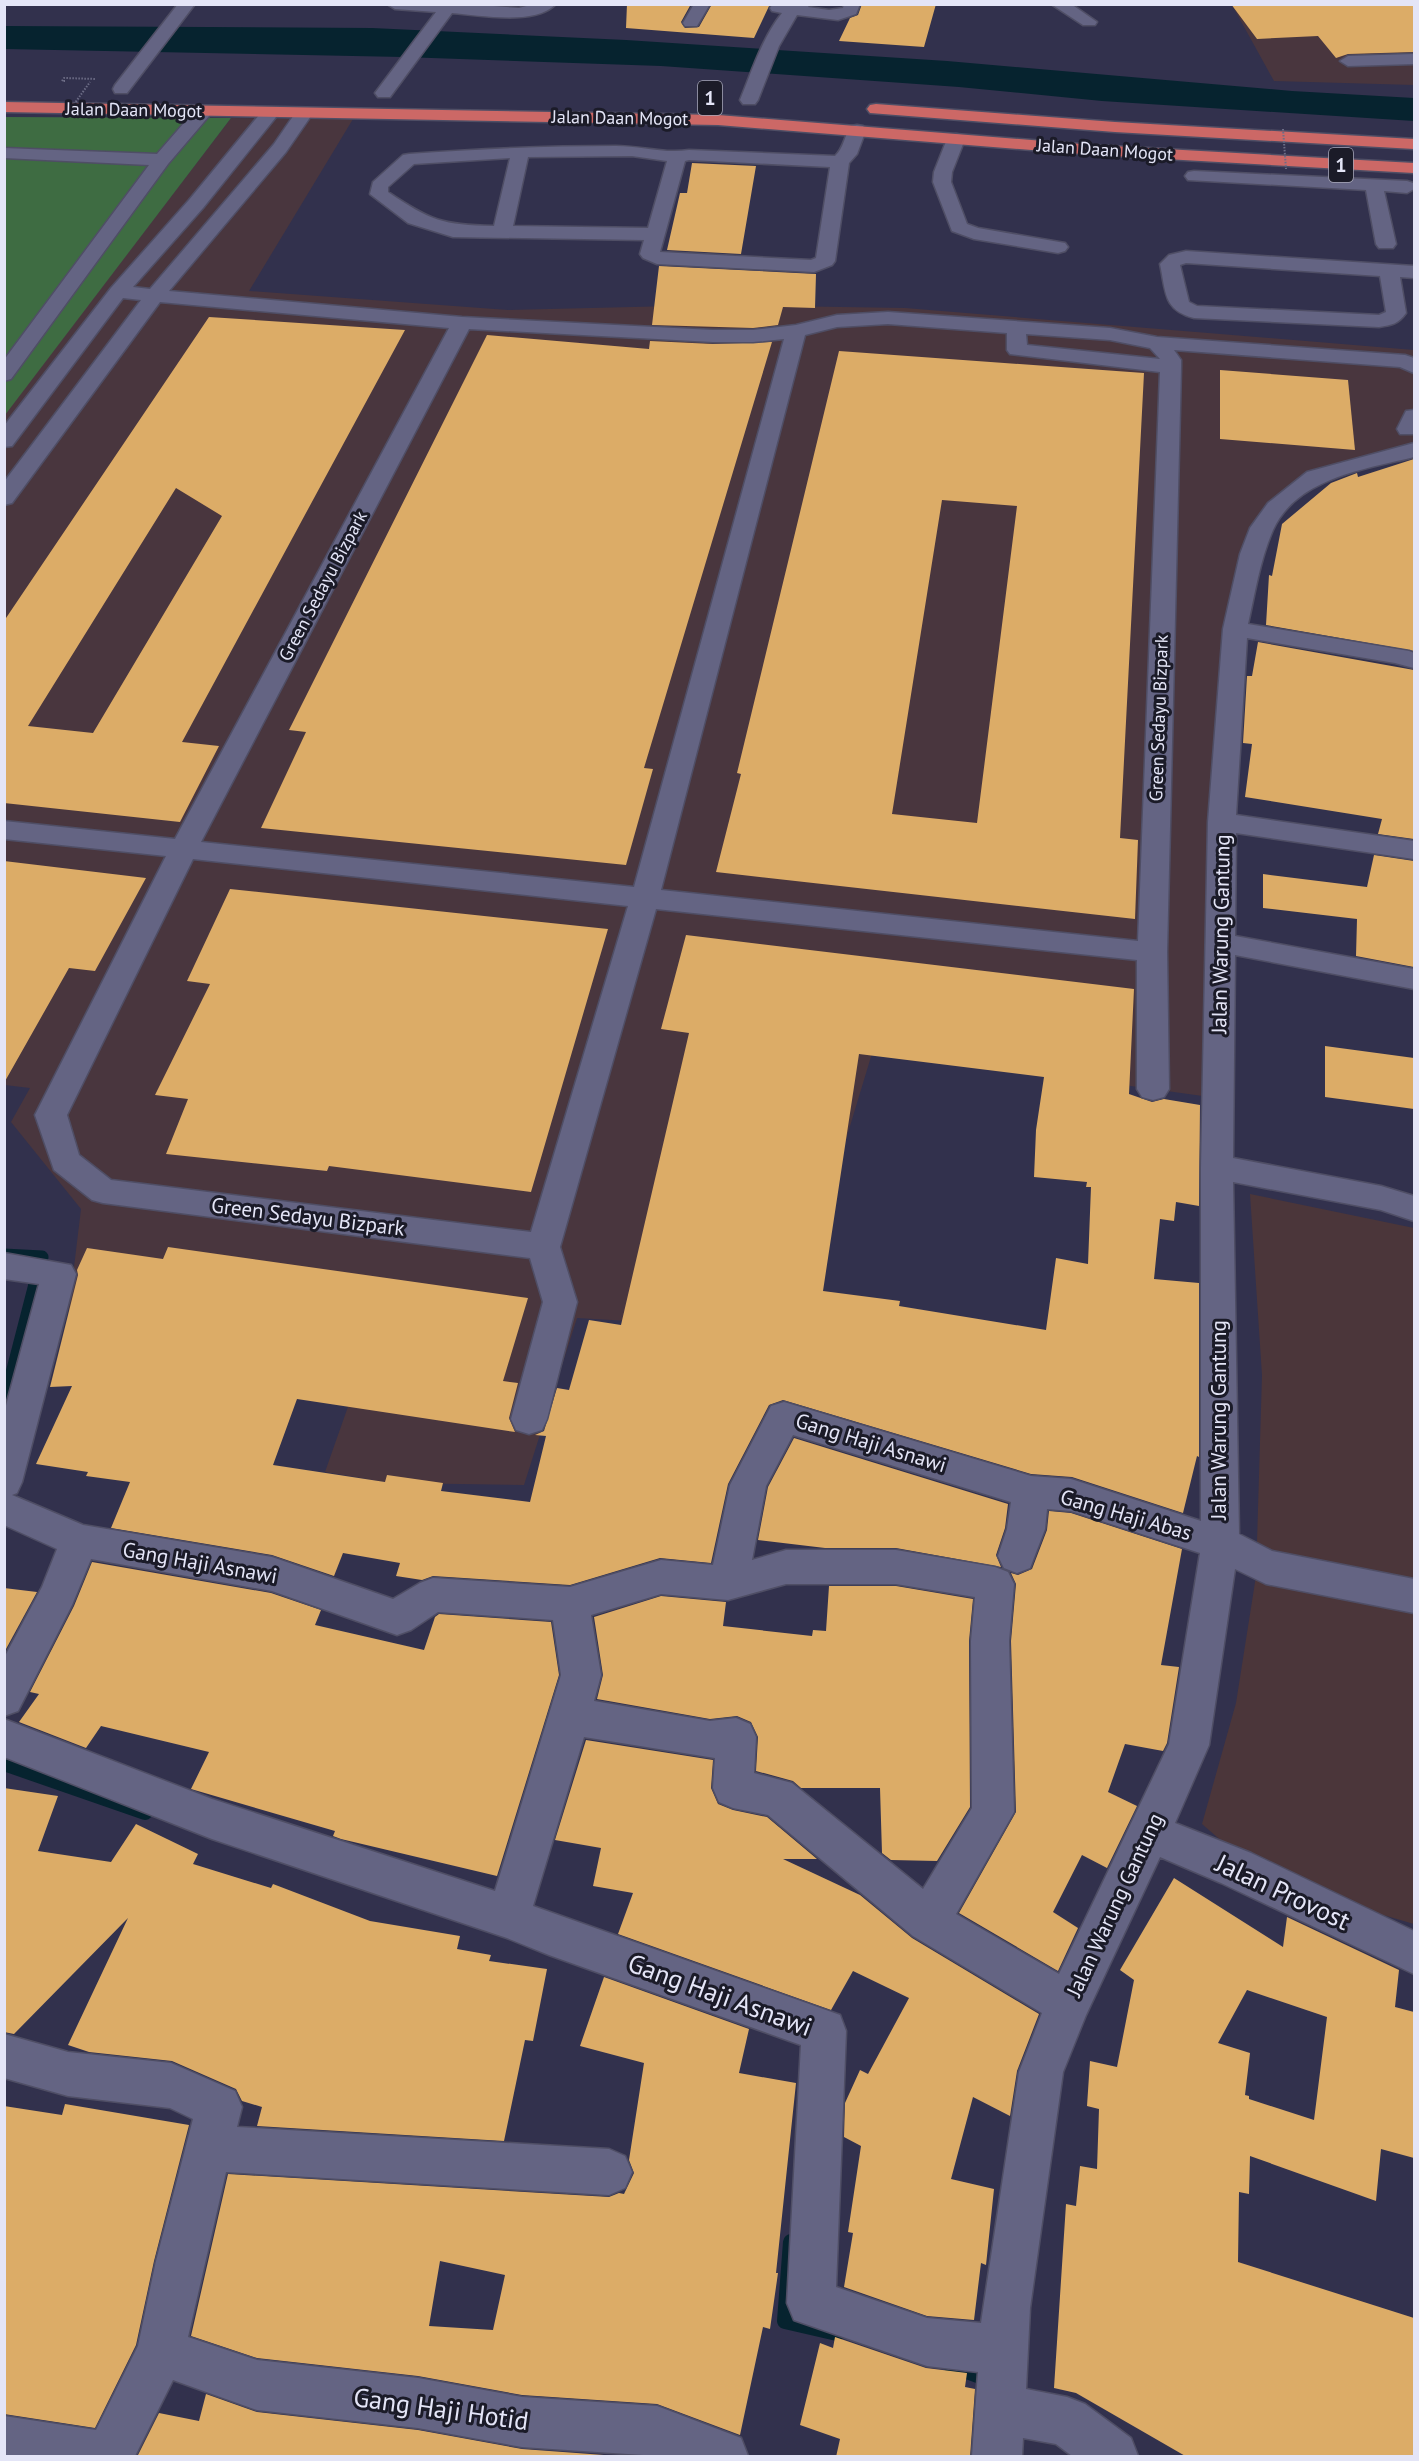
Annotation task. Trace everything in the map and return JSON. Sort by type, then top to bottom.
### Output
[{"type":"highway","name":"Jalan Daan Mogot","points":[[95,83],[121,89],[145,90]]},
{"type":"highway","points":[[383,89],[408,93]]},
{"type":"highway","name":"1","points":[[727,99],[753,92],[773,101]]},
{"type":"highway","name":"Jalan Daan Mogot","points":[[855,107],[1026,121],[1414,144]]},
{"type":"highway","name":"Jalan Daan Mogot","points":[[4,108],[668,119],[857,130],[1257,161],[1409,168]]},
{"type":"highway","points":[[907,135],[930,130],[935,125],[934,120],[914,112]]},
{"type":"highway","points":[[1022,144],[1003,136],[1001,131],[1005,126],[1026,121]]},
{"type":"street","points":[[394,4],[519,13],[533,11],[548,4]]},
{"type":"street","points":[[692,22],[702,4]]},
{"type":"street","points":[[772,4],[838,15],[850,11],[852,4]]},
{"type":"street","points":[[1059,4],[1089,22]]},
{"type":"street","points":[[121,89],[186,7]]},
{"type":"street","points":[[753,92],[779,30],[796,7]]},
{"type":"street","points":[[383,89],[447,9]]},
{"type":"street","points":[[1348,62],[1414,59]]},
{"type":"street","points":[[4,375],[162,160],[203,112]]},
{"type":"street","points":[[4,441],[118,292],[196,204],[270,113]]},
{"type":"street","points":[[4,498],[155,295],[280,148],[304,113]]},
{"type":"street","points":[[677,157],[650,254],[657,258],[814,266],[825,261],[840,162],[848,154],[857,130]]},
{"type":"street","points":[[956,139],[943,172],[942,182],[959,227],[974,233],[1058,247]]},
{"type":"street","points":[[655,234],[453,231],[415,219],[379,194],[379,186],[409,159],[520,152],[632,151],[677,157],[840,162]]},
{"type":"street","points":[[502,232],[520,152]]},
{"type":"street","points":[[4,153],[162,160]]},
{"type":"street","points":[[1409,168],[1407,187],[1412,206]]},
{"type":"street","points":[[1194,176],[1407,187]]},
{"type":"street","points":[[1374,186],[1386,244]]},
{"type":"street","points":[[1389,271],[1396,313],[1391,319],[1379,321],[1194,312],[1183,308],[1179,303],[1170,264],[1176,259],[1186,257],[1414,272]]},
{"type":"street","points":[[118,292],[462,323],[713,336],[753,336],[796,331],[837,321],[888,318],[1110,334],[1157,343],[1404,361],[1414,367]]},
{"type":"street","name":"Green Sedayu Bizpark","points":[[462,323],[184,849],[51,1115],[66,1161],[102,1191],[543,1247]]},
{"type":"street","points":[[1016,327],[1017,350]]},
{"type":"street","points":[[530,1419],[560,1302],[543,1247],[645,898],[796,331]]},
{"type":"street","points":[[994,348],[1171,367],[1171,360],[1157,343]]},
{"type":"street","name":"Green Sedayu Bizpark","points":[[1153,1089],[1152,952],[1171,367]]},
{"type":"street","name":"Jalan Warung Gantung","points":[[1000,2395],[1041,2072],[1068,2004],[1150,1833],[1189,1745],[1220,1543],[1217,1167],[1222,822],[1234,629],[1252,554],[1262,528],[1276,508],[1315,477],[1336,470],[1412,432]]},
{"type":"street","points":[[1234,629],[1400,656],[1414,661]]},
{"type":"street","points":[[1222,822],[1414,850]]},
{"type":"street","points":[[4,830],[1152,952]]},
{"type":"street","points":[[1221,943],[1414,980]]},
{"type":"street","points":[[1217,1167],[1381,1198],[1414,1208]]},
{"type":"street","points":[[4,1482],[17,1394],[59,1274],[30,1269]]},
{"type":"street","name":"Gang Haji Asnawi","points":[[728,1583],[748,1485],[784,1417],[1031,1492]]},
{"type":"street","points":[[1017,1556],[1026,1529],[1031,1492]]},
{"type":"street","name":"Gang Haji Abas","points":[[1031,1492],[1071,1495],[1220,1543],[1266,1568],[1414,1596]]},
{"type":"street","name":"Gang Haji Asnawi","points":[[4,1508],[79,1541],[272,1574],[397,1618],[433,1595],[570,1604],[661,1577],[728,1583],[786,1567],[885,1567],[995,1584],[990,1641],[993,1812],[928,1921]]},
{"type":"street","points":[[4,1698],[59,1593],[79,1541]]},
{"type":"street","points":[[4,1738],[212,1819],[508,1917],[581,1675],[570,1604]]},
{"type":"street","points":[[570,1716],[710,1740],[736,1737],[733,1788],[778,1797],[928,1921],[1068,2004]]},
{"type":"street","name":"Jalan Provost","points":[[1150,1833],[1236,1868],[1414,1953]]},
{"type":"street","name":"Gang Haji Asnawi","points":[[508,1917],[549,1934],[824,2031],[811,2303],[927,2342],[1000,2395]]},
{"type":"street","points":[[4,2056],[68,2074],[171,2086],[219,2107],[180,2261],[161,2352],[107,2457],[4,2441]]},
{"type":"street","points":[[209,2148],[609,2172]]},
{"type":"street","name":"Gang Haji Hotid","points":[[161,2352],[257,2385],[418,2403],[522,2422],[657,2431],[723,2457]]},
{"type":"street","points":[[1000,2395],[1036,2415],[1067,2422],[1113,2457]]},
{"type":"path","points":[[64,78],[95,83],[62,81],[64,78]]},
{"type":"path","points":[[67,114],[95,83]]},
{"type":"path","points":[[1282,129],[1286,169]]},
{"type":"shaded area","points":[[1232,5],[1414,5],[1414,85],[1274,81]]},
{"type":"shaded area","points":[[231,118],[353,119],[249,291],[508,310],[716,305],[905,308],[1414,350],[1414,444],[1365,460],[1321,467],[1252,538],[1217,1098],[873,1050],[786,1338],[663,1323],[577,1318],[524,1485],[391,1483],[325,1472],[350,1401],[61,1375],[81,1209],[11,1122],[30,1088],[5,1085],[4,415]]},
{"type":"shaded area","points":[[1250,1194],[1414,1228],[1414,1924],[1359,1908],[1225,1844],[1202,1824],[1236,1703],[1256,1576],[1262,1375]]},
{"type":"green space","points":[[5,117],[231,118],[5,415]]},
{"type":"water","points":[[5,26],[372,28],[626,40],[947,61],[1292,91],[1414,98],[1414,121],[1102,101],[959,87],[661,66],[403,57],[5,49]]},
{"type":"building","points":[[627,4],[691,4],[681,22],[685,28],[699,27],[712,4],[770,4],[754,38],[626,28]]},
{"type":"building","points":[[862,4],[936,4],[924,47],[839,41],[850,18],[858,15]]},
{"type":"building","points":[[1231,4],[1414,4],[1414,52],[1348,54],[1336,58],[1318,36],[1257,39]]},
{"type":"building","points":[[692,163],[756,166],[741,254],[667,250],[680,193],[687,193]]},
{"type":"building","points":[[659,266],[816,274],[815,308],[783,307],[778,325],[753,328],[652,325]]},
{"type":"building","points":[[209,317],[405,330],[182,742],[219,746],[180,822],[4,803],[4,621]],"holes":[[[176,488],[222,516],[93,733],[28,726]]]},
{"type":"building","points":[[487,335],[649,349],[650,341],[713,344],[772,342],[644,768],[653,769],[626,865],[261,828],[306,732],[289,730]]},
{"type":"building","points":[[839,351],[1144,373],[1120,838],[1138,840],[1135,919],[716,872],[741,774],[737,773]],"holes":[[[942,500],[1017,506],[977,823],[892,814]]]},
{"type":"building","points":[[1220,370],[1348,380],[1355,450],[1220,439]]},
{"type":"building","points":[[1414,459],[1414,651],[1266,625],[1269,575],[1272,576],[1282,524],[1331,483],[1357,473],[1358,477]]},
{"type":"building","points":[[1258,642],[1414,670],[1414,839],[1378,834],[1382,819],[1245,797],[1252,744],[1243,743],[1247,676],[1252,676]]},
{"type":"building","points":[[1374,855],[1414,861],[1414,967],[1356,956],[1357,919],[1263,908],[1263,874],[1367,887]]},
{"type":"building","points":[[4,861],[146,878],[95,971],[69,968],[4,1083]]},
{"type":"building","points":[[230,889],[608,929],[531,1192],[329,1166],[327,1171],[166,1154],[188,1099],[155,1095],[210,984],[187,981]]},
{"type":"building","points":[[686,935],[1134,989],[1129,1094],[1152,1102],[1164,1099],[1200,1105],[1199,1206],[1176,1202],[1174,1221],[1160,1219],[1154,1279],[1199,1283],[1199,1457],[1197,1456],[1183,1513],[1072,1477],[1031,1474],[783,1400],[769,1405],[728,1484],[711,1563],[660,1558],[570,1585],[433,1576],[422,1580],[396,1576],[400,1563],[343,1553],[334,1576],[272,1555],[111,1528],[130,1482],[86,1476],[88,1472],[36,1464],[72,1386],[50,1387],[78,1275],[77,1270],[87,1248],[163,1259],[168,1247],[528,1298],[503,1381],[518,1383],[509,1418],[515,1432],[297,1399],[273,1465],[385,1482],[387,1475],[443,1483],[441,1491],[530,1502],[546,1436],[535,1435],[544,1431],[557,1388],[569,1390],[589,1320],[621,1325],[689,1033],[661,1029]],"holes":[[[859,1054],[1044,1077],[1036,1130],[1034,1177],[1087,1182],[1086,1187],[1091,1187],[1088,1264],[1056,1258],[1046,1330],[899,1306],[900,1301],[823,1291]]]},
{"type":"building","points":[[1325,1046],[1414,1058],[1414,1109],[1325,1097]]},
{"type":"building","points":[[794,1438],[1008,1504],[1005,1528],[996,1555],[1001,1567],[896,1548],[825,1548],[758,1540],[768,1487]]},
{"type":"building","points":[[1049,1511],[1071,1513],[1182,1549],[1161,1665],[1179,1667],[1167,1743],[1163,1751],[1125,1744],[1108,1792],[1137,1806],[1107,1868],[1082,1855],[1053,1912],[1078,1928],[1058,1971],[959,1913],[1016,1812],[1011,1641],[1016,1584],[1011,1573],[1018,1575],[1032,1569],[1047,1530]]},
{"type":"building","points":[[92,1562],[271,1593],[321,1610],[315,1625],[424,1650],[435,1617],[439,1614],[551,1622],[559,1675],[497,1876],[341,1839],[333,1836],[335,1831],[191,1789],[209,1752],[101,1726],[86,1748],[19,1722],[39,1694],[30,1692],[74,1606]]},
{"type":"building","points":[[829,1586],[896,1586],[973,1599],[969,1641],[970,1807],[937,1861],[891,1860],[882,1853],[880,1788],[801,1788],[793,1781],[756,1771],[758,1737],[751,1722],[737,1716],[710,1719],[597,1699],[603,1675],[594,1617],[661,1596],[726,1602],[723,1626],[812,1636],[813,1630],[826,1631]]},
{"type":"building","points":[[4,1588],[37,1592],[6,1649],[4,1649]]},
{"type":"building","points":[[586,1740],[713,1760],[711,1788],[718,1804],[733,1810],[767,1817],[817,1859],[783,1859],[860,1895],[912,1938],[1039,2014],[1017,2071],[1010,2116],[973,2097],[951,2179],[994,2189],[986,2265],[981,2263],[974,2320],[927,2316],[844,2287],[853,2233],[848,2232],[861,2146],[844,2137],[845,2103],[860,2070],[868,2074],[909,1998],[853,1971],[831,2010],[618,1934],[633,1893],[593,1886],[601,1848],[555,1840]]},
{"type":"building","points":[[4,1788],[58,1796],[38,1851],[111,1862],[136,1824],[198,1854],[193,1864],[271,1888],[273,1884],[370,1921],[460,1936],[457,1949],[491,1955],[489,1961],[547,1969],[533,2041],[525,2040],[504,2141],[257,2126],[262,2107],[242,2101],[236,2089],[172,2061],[89,2052],[68,2045],[128,1918],[14,2034],[4,2032]]},
{"type":"building","points":[[1174,1878],[1283,1947],[1287,1917],[1399,1970],[1395,2007],[1414,2012],[1414,2158],[1381,2149],[1376,2201],[1250,2156],[1249,2194],[1239,2192],[1238,2262],[1414,2318],[1414,2457],[1187,2457],[1076,2393],[1054,2388],[1066,2204],[1076,2206],[1080,2166],[1097,2169],[1099,2109],[1087,2106],[1090,2061],[1117,2067],[1134,1980],[1120,1970]],"holes":[[[1247,1990],[1327,2017],[1314,2120],[1249,2099],[1249,2096],[1245,2095],[1250,2053],[1218,2043]]]},
{"type":"building","points":[[604,1977],[749,2029],[739,2073],[796,2083],[776,2273],[778,2273],[770,2329],[763,2327],[740,2435],[657,2404],[522,2395],[418,2376],[257,2358],[191,2336],[228,2174],[609,2197],[619,2193],[624,2194],[634,2173],[629,2160],[644,2063],[580,2046]],"holes":[[[440,2261],[505,2275],[493,2330],[429,2326]]]},
{"type":"building","points":[[65,2104],[189,2125],[154,2261],[136,2345],[95,2428],[4,2414],[4,2106],[62,2115]]},
{"type":"building","points":[[835,2337],[926,2368],[967,2373],[965,2387],[975,2389],[970,2457],[836,2457],[840,2439],[800,2425],[820,2343],[833,2348]]},
{"type":"building","points":[[206,2394],[257,2412],[418,2430],[522,2449],[631,2457],[137,2457],[159,2413],[199,2421]]},
{"type":"waterway","points":[[4,1255],[42,1257],[4,1404]]},
{"type":"waterway","points":[[4,1763],[145,1812]]},
{"type":"waterway","points":[[791,2242],[785,2321],[837,2333]]},
{"type":"waterway","points":[[951,2365],[991,2380]]}]
